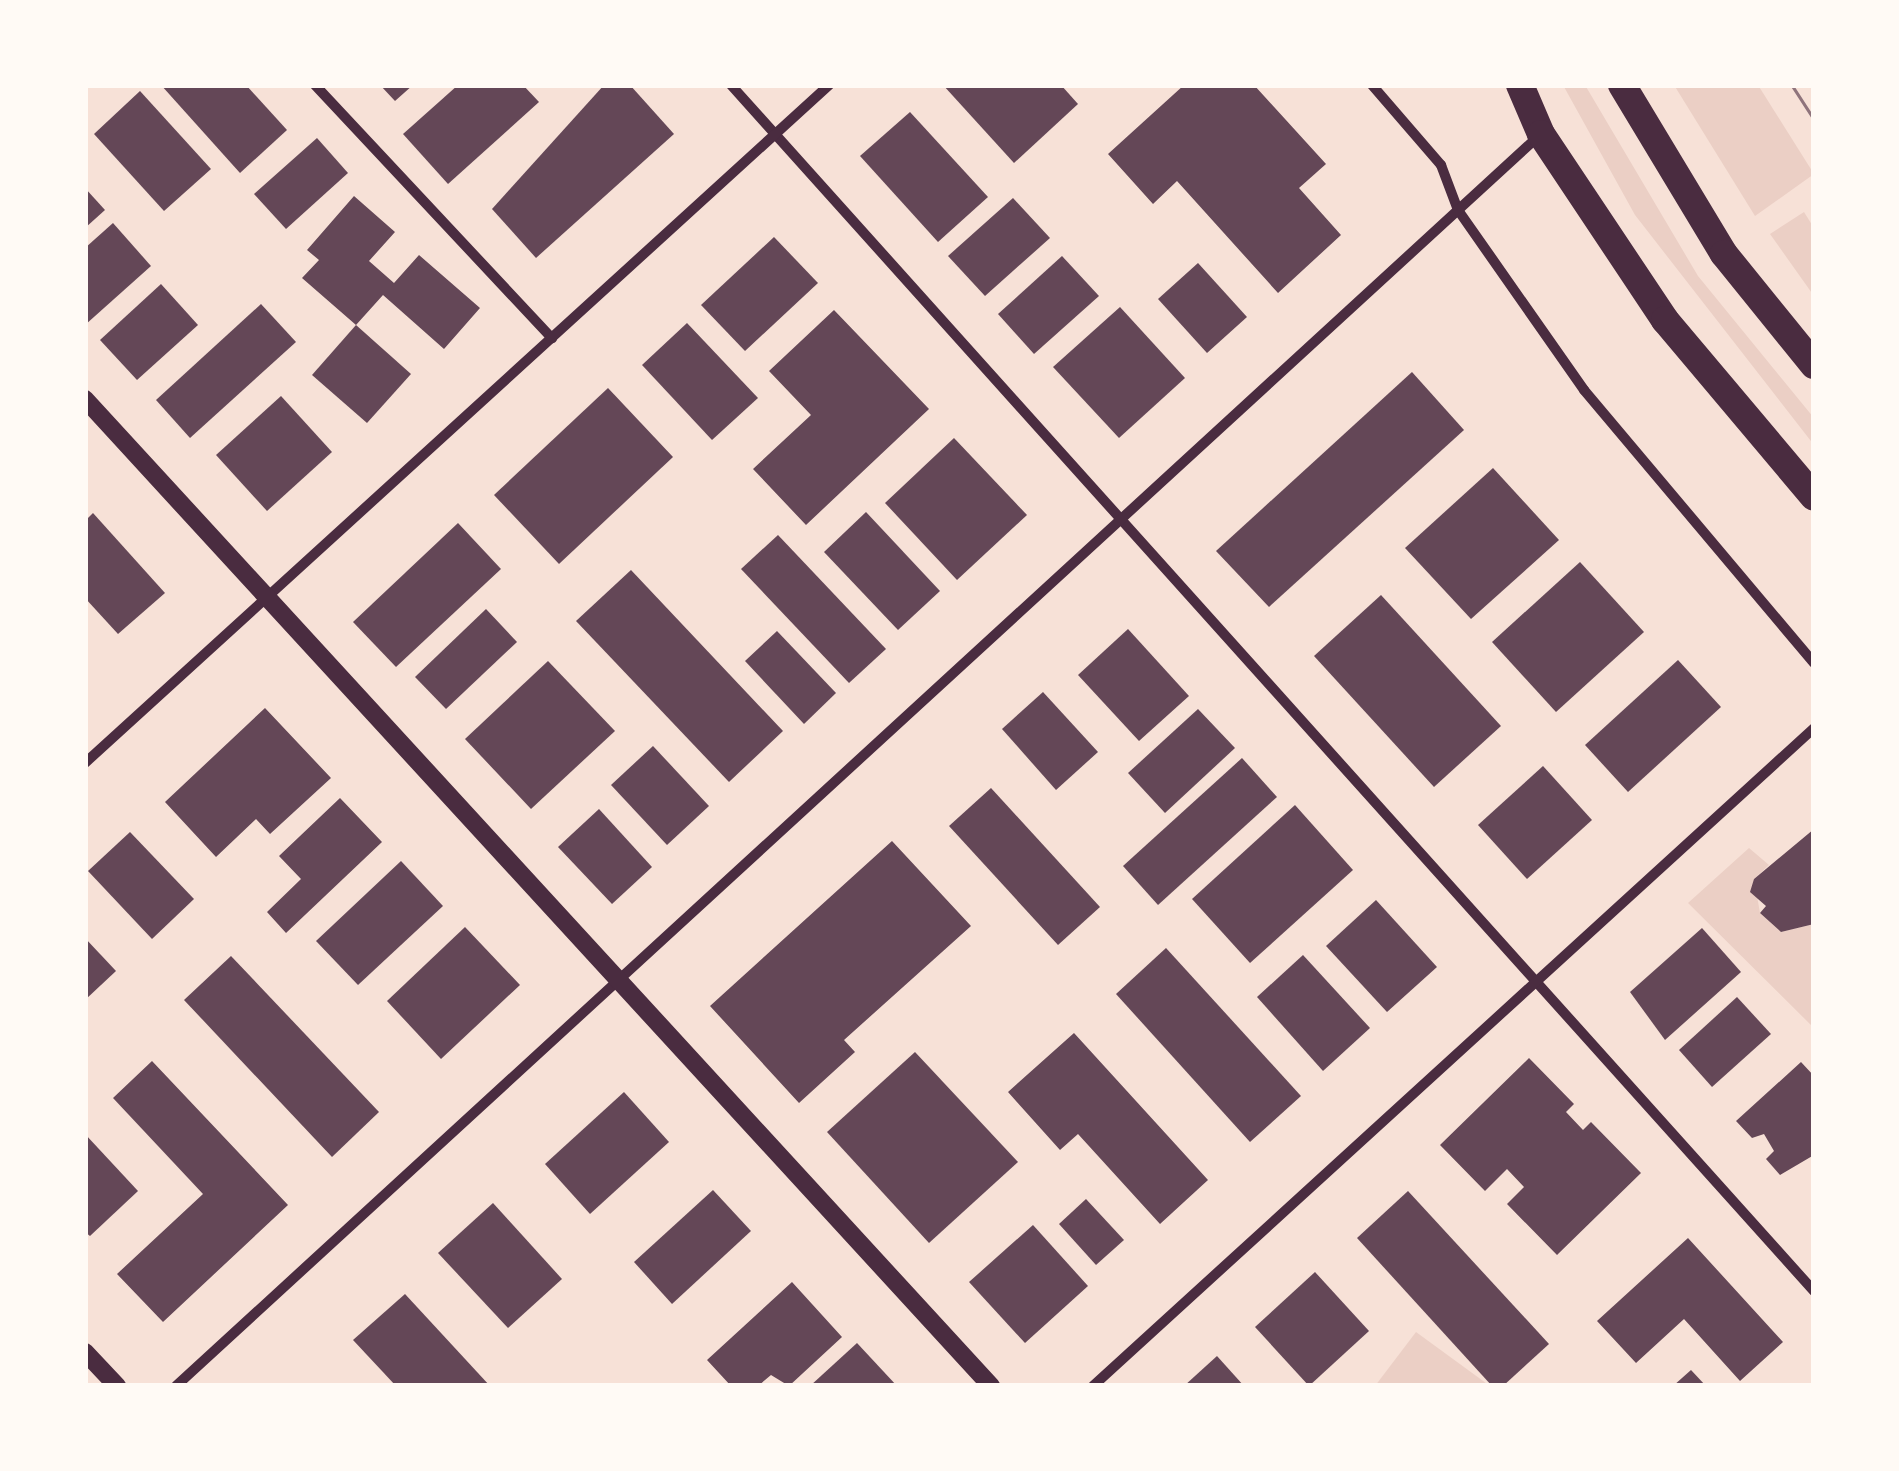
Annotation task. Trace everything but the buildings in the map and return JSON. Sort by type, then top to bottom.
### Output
[{"type":"highway","points":[[1520,85],[1541,134],[1665,320],[1814,497]]},
{"type":"highway","points":[[1622,85],[1724,254],[1814,365]]},
{"type":"street","points":[[315,85],[552,338]]},
{"type":"street","points":[[731,85],[1534,984],[1814,1291]]},
{"type":"street","points":[[85,763],[830,85]]},
{"type":"street","points":[[1372,85],[1441,165],[1458,210],[1584,390],[1814,664]]},
{"type":"street","points":[[176,1386],[1541,134]]},
{"type":"street","points":[[85,399],[991,1386]]},
{"type":"street","points":[[1093,1386],[1814,728]]},
{"type":"street","points":[[85,1352],[117,1386]]},
{"type":"shaded area","points":[[1563,85],[1585,85],[1698,276],[1814,418],[1814,445],[1635,215]]},
{"type":"shaded area","points":[[1674,85],[1758,85],[1814,174],[1755,216]]},
{"type":"shaded area","points":[[1804,212],[1814,228],[1814,296],[1770,234]]},
{"type":"shaded area","points":[[1749,848],[1769,865],[1754,879],[1760,913],[1781,932],[1814,924],[1814,1028],[1688,903]]},
{"type":"shaded area","points":[[1416,1332],[1490,1386],[1375,1386]]},
{"type":"tram line","points":[[1792,85],[1814,119]]}]
